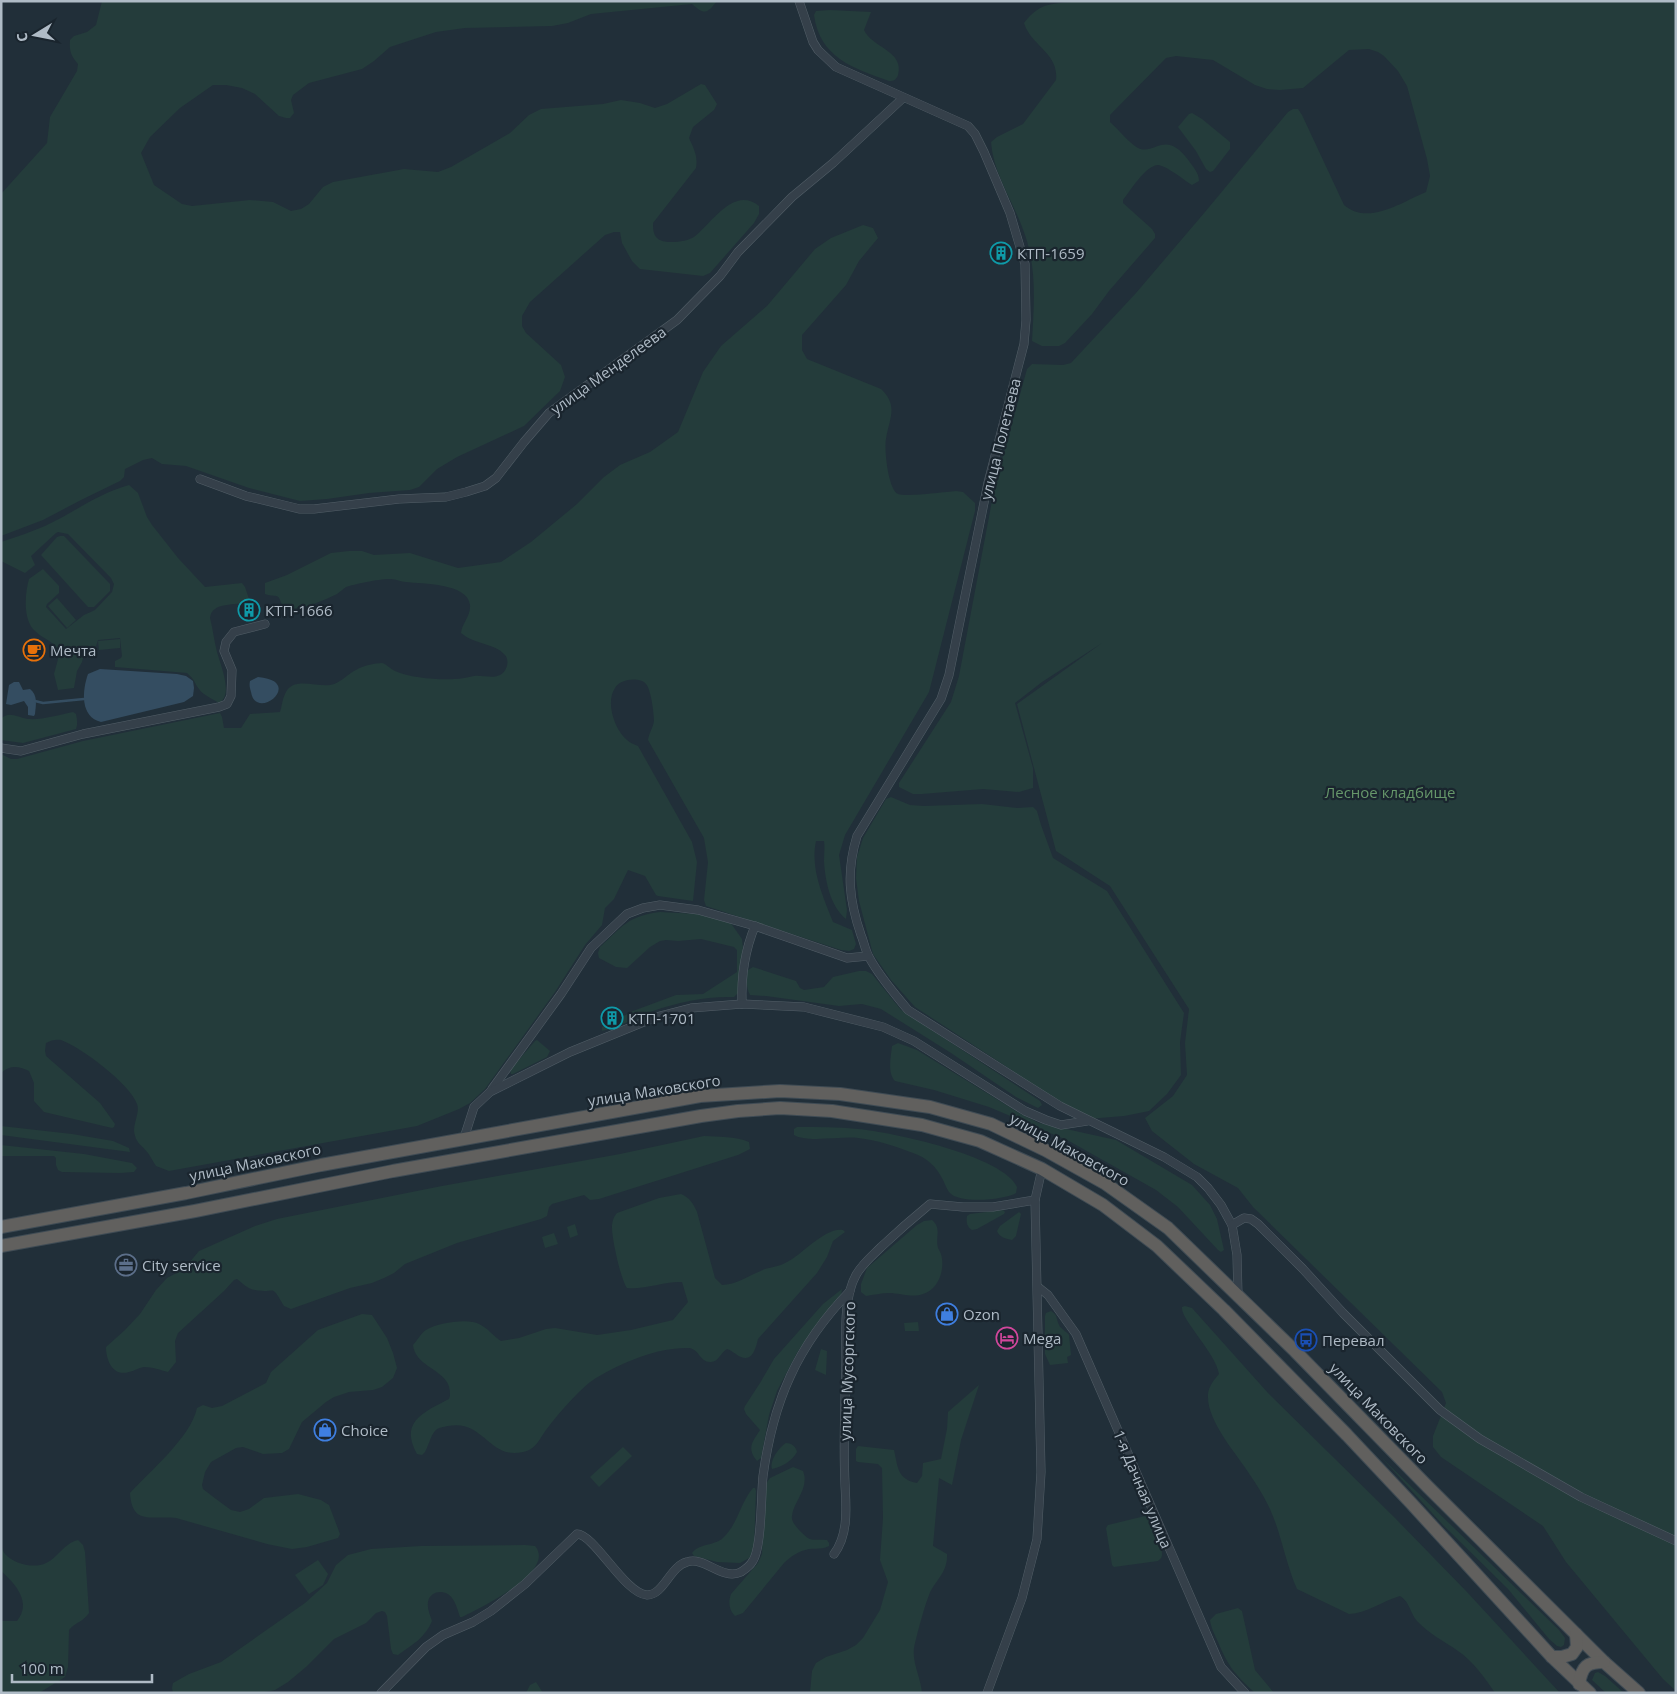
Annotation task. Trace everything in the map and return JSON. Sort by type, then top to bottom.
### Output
[{"type":"highway","name":"улица Маковского","points":[[1,1228],[464,1138],[700,1096],[780,1092],[840,1094],[930,1107],[991,1124],[1045,1150],[1106,1184],[1168,1228],[1295,1351],[1428,1487],[1604,1662],[1638,1693]]},
{"type":"highway","name":"улица Маковского","points":[[1,1246],[195,1211],[393,1171],[700,1116],[747,1110],[780,1108],[832,1111],[922,1125],[980,1141],[1042,1169],[1102,1205],[1149,1240],[1218,1304],[1360,1448],[1552,1657],[1590,1693]]},
{"type":"highway","points":[[1552,1657],[1572,1654],[1577,1647],[1576,1634]]},
{"type":"highway","points":[[1579,1684],[1585,1666],[1592,1662],[1604,1662]]},
{"type":"street","name":"улица Полетаева","points":[[799,1],[813,42],[818,50],[836,67],[968,126],[974,134],[1010,214],[1025,264],[1026,320],[1024,344],[988,483],[949,675],[941,699],[857,836],[851,856],[851,893],[868,956],[890,989],[908,1010],[1060,1106],[1087,1121],[1164,1157],[1197,1177],[1221,1205],[1232,1225]]},
{"type":"street","name":"улица Менделеева","points":[[200,479],[246,496],[300,509],[446,496],[485,486],[496,478],[549,413],[676,320],[720,276],[738,252],[792,197],[833,163],[903,98]]},
{"type":"street","points":[[1,748],[21,751],[83,734],[227,704],[231,696],[232,670],[224,651],[226,642],[234,632],[265,624]]},
{"type":"street","points":[[464,1138],[474,1108],[490,1092],[561,994],[591,948],[627,914],[643,908],[660,905],[698,910],[755,926],[847,958],[868,956]]},
{"type":"street","points":[[742,1004],[744,968],[755,926]]},
{"type":"street","points":[[490,1092],[570,1052],[656,1017],[691,1008],[742,1004],[804,1007],[883,1026],[914,1040],[1026,1111],[1046,1120],[1061,1124],[1087,1121]]},
{"type":"street","points":[[988,1693],[1022,1598],[1038,1539],[1041,1472],[1035,1200],[1042,1169]]},
{"type":"street","name":"улица Мусоргского","points":[[834,1554],[843,1536],[847,1514],[844,1430],[847,1314],[850,1291],[855,1277],[862,1265],[912,1218],[930,1204],[993,1207],[1035,1200]]},
{"type":"street","points":[[1238,1296],[1237,1255],[1232,1225],[1244,1218],[1258,1224],[1440,1410],[1480,1439],[1581,1497],[1676,1541]]},
{"type":"street","name":"1-я Дачная улица","points":[[1038,1287],[1048,1295],[1076,1334],[1220,1666],[1245,1693]]},
{"type":"street","points":[[380,1693],[431,1643],[491,1611],[525,1584],[577,1534],[586,1537],[616,1572],[638,1592],[646,1595],[656,1592],[675,1569],[684,1562],[693,1560],[730,1574],[741,1571],[752,1563],[758,1549],[763,1477],[767,1455],[778,1406],[786,1382],[806,1344],[832,1310],[850,1291]]},
{"type":"green space","points":[[102,1],[717,1],[705,12],[692,4],[591,14],[568,23],[552,26],[465,28],[436,32],[390,47],[362,69],[309,83],[293,95],[291,100],[294,113],[290,118],[279,116],[255,94],[242,88],[213,85],[180,108],[150,137],[141,153],[154,185],[182,204],[192,206],[250,200],[273,202],[291,211],[301,209],[309,204],[323,187],[333,182],[404,169],[438,172],[451,167],[510,133],[529,115],[541,109],[603,104],[621,100],[655,108],[667,104],[701,84],[705,85],[717,104],[714,110],[693,127],[689,138],[696,156],[696,168],[653,223],[655,235],[665,242],[690,239],[724,209],[732,203],[741,200],[750,201],[759,206],[759,214],[754,223],[710,273],[703,276],[640,269],[632,261],[622,243],[620,232],[605,235],[530,302],[522,316],[522,326],[526,333],[561,365],[565,377],[560,391],[524,426],[457,457],[437,469],[419,487],[410,490],[300,501],[249,488],[186,466],[162,464],[152,458],[143,460],[125,469],[124,477],[120,481],[43,520],[1,536],[1,194],[47,143],[50,117],[77,71],[78,64],[71,53],[70,40],[74,36],[87,32],[96,25]]},
{"type":"green space","name":"Лесное кладбище","points":[[1078,1],[1676,1],[1676,1691],[1663,1679],[1566,1562],[1543,1526],[1441,1457],[1433,1447],[1433,1436],[1446,1403],[1442,1392],[1253,1207],[1238,1188],[1194,1164],[1152,1131],[1145,1118],[1173,1096],[1187,1075],[1185,1043],[1189,1009],[1110,886],[1056,851],[1017,704],[1102,643],[1042,682],[1015,703],[1033,768],[1033,788],[1019,792],[983,789],[913,794],[899,787],[899,783],[951,702],[959,676],[995,485],[1027,369],[1032,364],[1063,365],[1071,363],[1136,293],[1288,112],[1293,109],[1298,109],[1302,115],[1344,205],[1353,211],[1374,213],[1396,206],[1426,192],[1430,176],[1407,86],[1398,71],[1378,52],[1369,49],[1349,50],[1303,88],[1280,90],[1267,89],[1255,85],[1213,60],[1176,56],[1166,58],[1110,115],[1110,122],[1138,148],[1144,150],[1167,144],[1181,151],[1197,173],[1199,181],[1192,185],[1171,170],[1158,165],[1148,169],[1143,174],[1123,200],[1123,203],[1152,229],[1155,238],[1109,291],[1092,314],[1065,343],[1059,346],[1042,346],[1032,341],[1034,288],[1029,248],[1021,223],[996,166],[991,142],[1023,124],[1056,80],[1056,71],[1053,63],[1032,38],[1024,23],[1042,7]]},
{"type":"green space","points":[[816,11],[871,12],[864,30],[873,41],[897,60],[899,67],[896,79],[889,81],[851,66],[831,51],[823,42],[817,30],[814,15]]},
{"type":"green space","points":[[1192,113],[1230,142],[1230,149],[1213,171],[1210,172],[1206,169],[1196,151],[1178,127]]},
{"type":"green space","points":[[863,225],[873,228],[878,238],[859,261],[846,285],[802,335],[802,350],[807,359],[881,389],[887,395],[890,401],[891,413],[886,439],[886,459],[889,477],[898,494],[963,492],[975,503],[975,511],[929,692],[845,835],[839,855],[847,910],[846,919],[836,907],[829,892],[824,861],[824,841],[816,841],[816,872],[822,892],[833,922],[852,930],[856,944],[854,949],[849,951],[841,950],[706,906],[704,900],[708,862],[704,838],[648,740],[654,721],[648,687],[642,681],[630,680],[621,682],[612,694],[611,708],[613,716],[623,736],[629,742],[638,746],[692,842],[697,862],[693,901],[658,896],[645,876],[628,870],[614,899],[605,908],[602,925],[585,945],[555,992],[485,1089],[470,1103],[417,1126],[169,1171],[156,1166],[136,1139],[134,1131],[138,1107],[133,1096],[104,1067],[70,1044],[61,1040],[46,1043],[46,1056],[100,1103],[115,1124],[114,1127],[44,1112],[34,1101],[34,1083],[29,1071],[14,1067],[1,1073],[1,754],[11,759],[17,759],[83,741],[220,713],[224,728],[241,728],[250,714],[280,712],[283,698],[288,689],[293,685],[330,685],[365,666],[382,663],[401,673],[424,678],[457,679],[500,675],[507,666],[505,655],[496,648],[472,640],[461,633],[470,605],[467,598],[461,592],[433,584],[382,579],[346,587],[337,594],[318,602],[295,609],[288,609],[283,608],[277,596],[265,594],[265,583],[287,575],[331,553],[349,551],[362,551],[374,555],[410,553],[458,568],[501,562],[531,542],[620,465],[650,452],[678,432],[703,372],[721,346],[767,306],[815,249],[831,238]]},
{"type":"green space","points":[[129,485],[138,493],[152,525],[178,558],[205,587],[242,583],[245,587],[249,599],[248,602],[225,605],[215,609],[210,618],[226,687],[223,699],[219,703],[201,691],[187,673],[115,667],[115,661],[122,656],[120,638],[98,640],[96,646],[84,654],[77,671],[74,688],[58,690],[54,674],[60,652],[54,645],[36,632],[30,624],[26,612],[29,579],[43,569],[59,586],[59,593],[46,607],[66,629],[84,615],[95,610],[112,592],[114,584],[111,578],[68,534],[56,533],[31,556],[35,565],[25,573],[1,561],[1,542],[45,526],[97,498]]},
{"type":"green space","points":[[60,536],[64,536],[110,584],[110,591],[94,607],[88,607],[41,555]]},
{"type":"green space","points":[[57,598],[76,620],[67,628],[48,606]]},
{"type":"green space","points":[[120,639],[120,648],[99,650],[98,641]]},
{"type":"green space","points":[[73,712],[77,718],[76,729],[23,743],[1,740],[1,719],[4,716],[14,715],[33,719]]},
{"type":"green space","points":[[891,797],[910,805],[924,806],[982,804],[1017,808],[1033,807],[1037,811],[1053,858],[1107,891],[1184,1013],[1180,1042],[1181,1075],[1167,1094],[1149,1111],[1124,1116],[1078,1119],[1010,1069],[915,1007],[891,980],[873,954],[859,901],[856,878],[857,857],[863,838],[886,799]]},
{"type":"green space","points":[[660,912],[698,914],[730,922],[742,939],[743,948],[738,993],[734,997],[693,1000],[672,1005],[602,1031],[602,1027],[633,1011],[676,995],[703,994],[737,972],[737,950],[734,947],[701,939],[660,941],[650,947],[627,968],[616,967],[599,958],[600,947],[627,923],[640,916]]},
{"type":"green space","points":[[753,967],[796,981],[800,988],[804,990],[824,987],[833,977],[866,971],[872,974],[901,1010],[1040,1101],[1042,1105],[1038,1108],[1016,1097],[881,1009],[862,1004],[839,1006],[750,995],[747,986],[747,976],[748,970]]},
{"type":"green space","points":[[537,1040],[550,1051],[547,1057],[511,1074],[510,1070]]},
{"type":"green space","points":[[898,1043],[917,1050],[1021,1114],[1039,1123],[1116,1140],[1192,1185],[1210,1205],[1217,1219],[1224,1250],[1221,1252],[1218,1250],[1178,1207],[1156,1190],[1069,1141],[989,1107],[934,1090],[895,1081],[891,1074],[890,1059],[892,1046]]},
{"type":"green space","points":[[1,1126],[113,1141],[129,1148],[130,1152],[1,1135]]},
{"type":"green space","points":[[797,1127],[858,1129],[919,1140],[970,1156],[991,1165],[1008,1176],[1017,1187],[1016,1193],[1002,1198],[983,1200],[963,1199],[949,1192],[934,1167],[918,1155],[865,1139],[807,1139],[794,1135],[794,1129]]},
{"type":"green space","points":[[704,1136],[744,1140],[749,1142],[750,1149],[738,1155],[599,1199],[590,1200],[584,1195],[552,1204],[549,1207],[547,1216],[541,1219],[457,1243],[405,1264],[394,1273],[372,1283],[350,1288],[291,1309],[284,1306],[274,1291],[252,1289],[237,1279],[178,1333],[175,1341],[176,1362],[168,1372],[144,1367],[131,1372],[118,1372],[111,1366],[107,1357],[106,1347],[140,1314],[156,1290],[167,1278],[184,1269],[199,1251],[255,1226],[277,1219],[442,1186],[620,1154]]},
{"type":"green space","points":[[1,1145],[84,1154],[132,1163],[137,1168],[134,1172],[120,1173],[62,1172],[58,1170],[54,1156],[1,1156]]},
{"type":"green space","points":[[681,1194],[691,1201],[697,1212],[715,1278],[722,1285],[733,1283],[765,1269],[785,1263],[829,1233],[836,1230],[843,1230],[845,1232],[833,1241],[827,1257],[817,1273],[758,1339],[751,1356],[741,1357],[727,1349],[715,1361],[710,1362],[704,1360],[689,1348],[677,1348],[653,1353],[618,1366],[590,1382],[561,1411],[535,1445],[527,1451],[511,1453],[502,1450],[479,1433],[460,1425],[441,1427],[435,1431],[425,1452],[422,1455],[417,1454],[412,1443],[411,1434],[413,1426],[423,1414],[449,1399],[450,1396],[449,1386],[445,1379],[418,1357],[413,1345],[422,1333],[431,1327],[452,1322],[474,1322],[501,1341],[519,1338],[546,1329],[555,1328],[597,1335],[631,1330],[673,1320],[688,1302],[682,1282],[641,1288],[627,1288],[617,1259],[612,1226],[617,1213],[659,1198]]},
{"type":"green space","points":[[1003,1210],[1004,1214],[977,1229],[972,1230],[968,1226],[967,1216],[970,1214]]},
{"type":"green space","points":[[1019,1212],[1021,1214],[1016,1236],[1012,1240],[1001,1236],[997,1231],[1000,1226]]},
{"type":"green space","points":[[932,1220],[937,1226],[937,1244],[942,1256],[941,1275],[936,1285],[928,1292],[915,1296],[889,1293],[866,1296],[861,1292],[861,1284],[867,1268],[917,1225],[924,1221]]},
{"type":"green space","points":[[575,1224],[578,1235],[570,1238],[567,1227]]},
{"type":"green space","points":[[554,1233],[558,1244],[545,1248],[542,1237]]},
{"type":"green space","points":[[842,1289],[841,1297],[823,1317],[798,1351],[777,1391],[769,1415],[761,1458],[757,1461],[751,1448],[760,1430],[746,1414],[745,1406],[774,1359],[823,1304]]},
{"type":"green space","points":[[1182,1307],[1192,1308],[1268,1393],[1395,1518],[1467,1592],[1560,1693],[1495,1693],[1469,1660],[1417,1621],[1406,1601],[1400,1596],[1369,1609],[1349,1614],[1297,1589],[1268,1505],[1255,1482],[1223,1437],[1212,1415],[1208,1394],[1219,1374],[1212,1356],[1183,1312]]},
{"type":"green space","points":[[1051,1311],[1056,1316],[1060,1326],[1069,1335],[1071,1355],[1067,1357],[1068,1363],[1050,1365],[1045,1354],[1045,1316],[1046,1313]]},
{"type":"green space","points":[[362,1314],[372,1315],[387,1338],[397,1368],[393,1378],[382,1387],[373,1390],[349,1392],[326,1402],[302,1422],[289,1449],[282,1453],[263,1454],[243,1447],[236,1448],[211,1462],[205,1472],[202,1485],[203,1489],[231,1510],[240,1512],[249,1509],[264,1498],[298,1494],[321,1500],[329,1505],[340,1534],[338,1538],[307,1547],[292,1549],[267,1544],[176,1518],[144,1517],[139,1515],[132,1503],[130,1493],[178,1442],[187,1430],[197,1408],[203,1405],[212,1408],[222,1406],[266,1383],[271,1372],[318,1330]]},
{"type":"green space","points":[[918,1322],[919,1331],[905,1331],[904,1323]]},
{"type":"green space","points":[[821,1349],[827,1351],[826,1375],[815,1370]]},
{"type":"green space","points":[[979,1385],[961,1440],[952,1485],[939,1478],[933,1546],[947,1554],[947,1561],[929,1595],[914,1648],[914,1659],[922,1693],[810,1693],[812,1671],[816,1663],[826,1657],[847,1650],[863,1638],[880,1610],[888,1582],[880,1560],[883,1518],[882,1468],[878,1464],[856,1461],[856,1449],[858,1446],[894,1450],[902,1475],[906,1479],[917,1483],[922,1476],[923,1463],[941,1459],[947,1429],[948,1412]]},
{"type":"green space","points":[[786,1443],[796,1448],[797,1452],[786,1463],[772,1469],[771,1466],[775,1454]]},
{"type":"green space","points":[[623,1447],[632,1456],[599,1487],[590,1477]]},
{"type":"green space","points":[[1381,1457],[1559,1630],[1565,1638],[1564,1645],[1561,1647],[1557,1646],[1549,1639],[1508,1589],[1443,1525]]},
{"type":"green space","points":[[793,1467],[803,1471],[805,1477],[803,1489],[793,1511],[793,1522],[809,1539],[827,1540],[829,1546],[805,1550],[789,1558],[743,1613],[735,1616],[730,1606],[731,1594],[758,1563],[762,1554],[765,1485],[770,1478]]},
{"type":"green space","points":[[753,1488],[756,1491],[754,1548],[751,1557],[740,1563],[717,1562],[694,1556],[692,1553],[695,1550],[723,1538],[736,1520]]},
{"type":"green space","points":[[1145,1516],[1151,1522],[1158,1539],[1162,1550],[1161,1558],[1158,1561],[1114,1567],[1112,1565],[1106,1528],[1108,1525]]},
{"type":"green space","points":[[78,1540],[83,1545],[85,1552],[89,1613],[69,1630],[68,1667],[65,1677],[39,1693],[1,1693],[1,1621],[17,1621],[23,1607],[17,1588],[1,1571],[1,1544],[4,1553],[9,1558],[24,1565],[36,1566],[50,1561],[69,1544]]},
{"type":"green space","points":[[421,1546],[535,1546],[539,1556],[535,1567],[526,1577],[498,1598],[462,1617],[460,1617],[455,1602],[449,1595],[442,1592],[435,1593],[429,1598],[428,1602],[428,1610],[432,1621],[429,1627],[418,1641],[398,1655],[393,1654],[391,1649],[387,1616],[382,1611],[376,1613],[366,1623],[334,1639],[306,1667],[275,1690],[260,1693],[173,1693],[173,1683],[189,1674],[221,1662],[305,1603],[327,1583],[336,1565],[348,1555],[371,1549]]},
{"type":"green space","points":[[318,1560],[328,1574],[323,1585],[309,1594],[295,1575]]},
{"type":"green space","points":[[1238,1608],[1242,1611],[1255,1670],[1274,1693],[1255,1693],[1242,1681],[1229,1665],[1213,1631],[1210,1620],[1216,1614]]},
{"type":"green space","points":[[1598,1672],[1624,1693],[1606,1693],[1592,1680],[1595,1673]]},
{"type":"green space","points":[[536,1682],[543,1693],[526,1693],[530,1685]]},
{"type":"water","points":[[100,669],[186,676],[193,681],[193,696],[184,702],[101,722],[89,715],[84,702],[88,674]]},
{"type":"water","points":[[258,677],[272,680],[278,685],[278,692],[268,702],[261,703],[255,700],[251,692],[250,681]]},
{"type":"water","points":[[19,682],[23,690],[30,689],[33,691],[36,704],[34,716],[28,715],[28,707],[24,701],[11,705],[6,704],[9,685]]},
{"type":"waterway","points":[[35,701],[43,703],[84,699]]},
{"type":"place","name":"КТП-1659","points":[[1001,253]]},
{"type":"place","name":"КТП-1666","points":[[249,610]]},
{"type":"place","name":"Мечта","points":[[34,650]]},
{"type":"place","name":"КТП-1701","points":[[612,1018]]},
{"type":"place","name":"City service","points":[[126,1265]]},
{"type":"place","name":"Ozon","points":[[947,1314]]},
{"type":"place","name":"Mega","points":[[1007,1338]]},
{"type":"place","name":"Перевал","points":[[1306,1340]]},
{"type":"place","name":"Choice","points":[[325,1430]]}]
